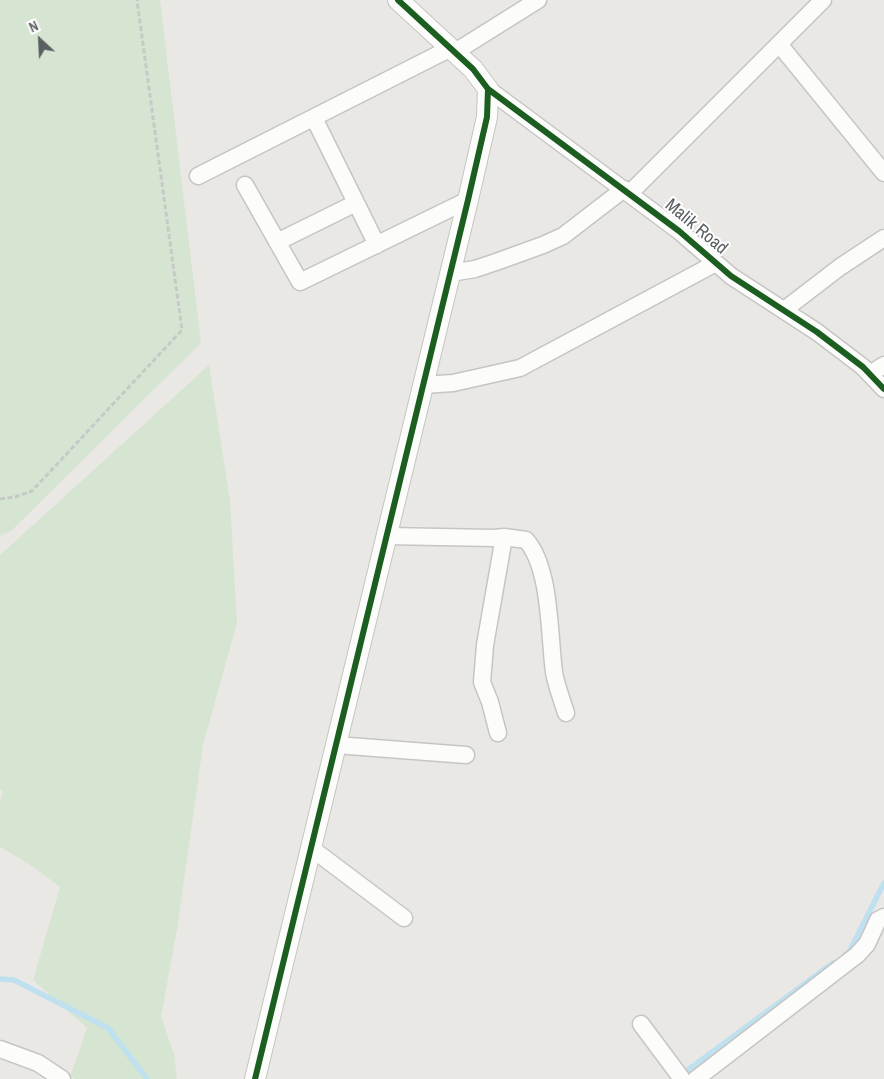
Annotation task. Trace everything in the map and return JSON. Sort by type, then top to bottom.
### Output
[{"type":"street","points":[[255,1079],[487,117],[488,89],[473,69],[398,0]]},
{"type":"street","points":[[198,176],[453,50],[538,0]]},
{"type":"street","points":[[450,273],[475,269],[550,242],[562,236],[627,191],[823,0]]},
{"type":"street","points":[[779,44],[884,173]]},
{"type":"street","name":"Malik Road","points":[[488,89],[679,230],[731,276],[818,332],[864,367],[884,389]]},
{"type":"street","points":[[314,118],[376,245]]},
{"type":"street","points":[[245,185],[300,282],[468,200]]},
{"type":"street","points":[[277,242],[356,203]]},
{"type":"street","points":[[784,310],[840,267],[884,238]]},
{"type":"street","points":[[423,385],[453,382],[520,368],[716,263]]},
{"type":"street","points":[[870,374],[884,364]]},
{"type":"street","points":[[386,536],[504,537],[526,540],[532,546],[542,570],[554,675],[566,713]]},
{"type":"street","points":[[498,733],[490,702],[482,682],[485,645],[504,537]]},
{"type":"street","points":[[336,746],[466,755]]},
{"type":"street","points":[[311,848],[404,918]]},
{"type":"street","points":[[696,1079],[857,954],[866,944],[878,920],[884,917]]},
{"type":"street","points":[[641,1024],[679,1076]]},
{"type":"street","points":[[0,1049],[38,1063],[62,1079]]},
{"type":"path","points":[[0,498],[15,497],[32,491],[182,330],[137,0]]},
{"type":"green space","points":[[0,0],[160,0],[201,343],[11,531],[0,536]]},
{"type":"green space","points":[[209,365],[230,501],[237,623],[203,745],[177,930],[161,1017],[174,1054],[177,1079],[75,1079],[70,1077],[87,1028],[33,980],[60,887],[29,864],[0,847],[0,801],[3,791],[0,789],[0,555]]},
{"type":"waterway","points":[[845,955],[849,952],[884,883]]},
{"type":"waterway","points":[[681,1075],[833,963]]},
{"type":"waterway","points":[[0,979],[14,980],[108,1028],[147,1079]]},
{"type":"cycle path","points":[[255,1079],[487,117],[488,89],[473,69],[398,0]]},
{"type":"cycle path","points":[[488,89],[679,231],[731,276],[817,332],[863,367],[884,389]]}]
